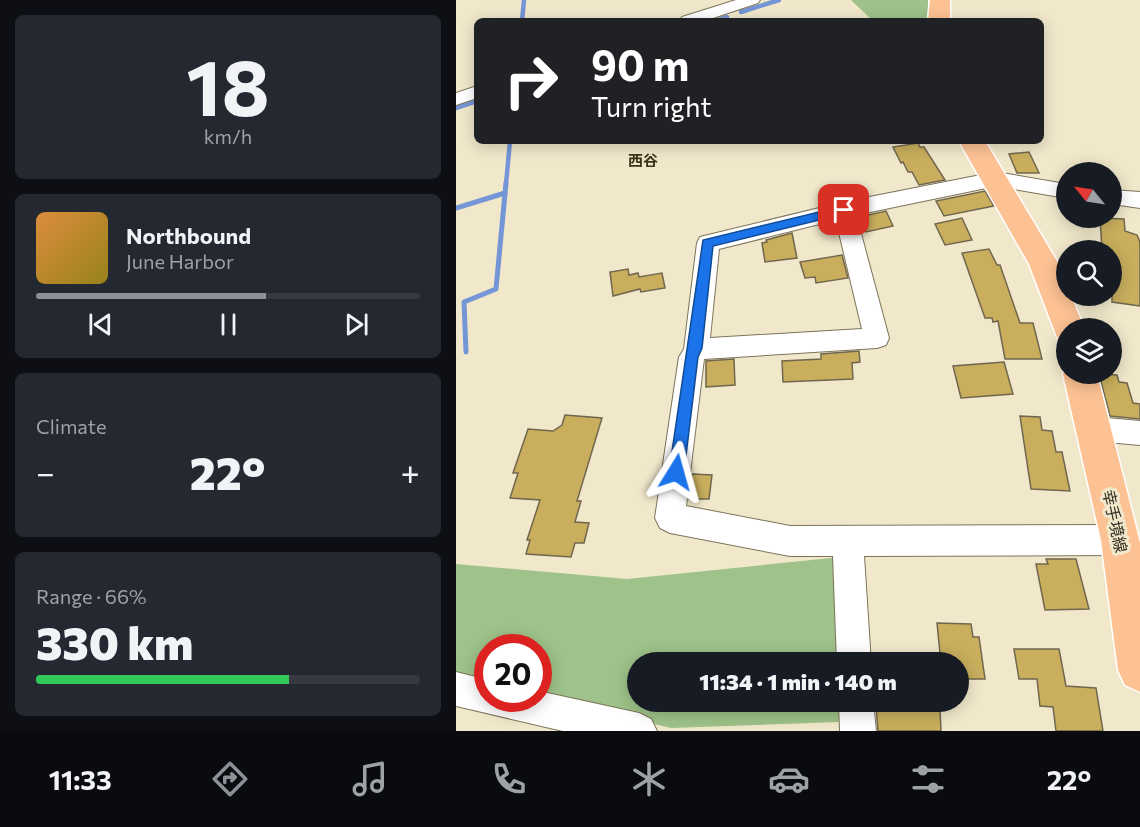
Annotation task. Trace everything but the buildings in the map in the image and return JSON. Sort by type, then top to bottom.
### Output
[{"type":"main road","points":[[939,18],[940,0]]},
{"type":"main road","points":[[974,144],[1043,263],[1064,318]]},
{"type":"main road","name":"幸手境線","points":[[1083,384],[1120,540],[1140,670]]},
{"type":"street","points":[[697,18],[752,0]]},
{"type":"street","points":[[456,99],[474,93]]},
{"type":"street","points":[[1056,189],[996,179],[844,210],[708,243],[696,348],[692,357],[670,518],[790,541],[1120,540]]},
{"type":"street","points":[[1122,198],[1140,200]]},
{"type":"street","points":[[696,348],[877,338],[844,210]]},
{"type":"street","points":[[1095,429],[1140,433]]},
{"type":"street","points":[[848,542],[853,652]]},
{"type":"street","points":[[456,690],[474,694]]},
{"type":"street","points":[[552,711],[639,731]]},
{"type":"street","points":[[857,712],[858,731]]},
{"type":"green space","points":[[851,0],[928,0],[928,18],[870,18]]},
{"type":"green space","points":[[841,557],[845,652],[627,652],[627,712],[848,712],[848,715],[838,722],[671,728],[552,699],[552,634],[474,634],[474,680],[456,676],[456,564],[627,579]]},
{"type":"waterway","points":[[522,18],[524,0]]},
{"type":"waterway","points":[[741,12],[779,0]]},
{"type":"waterway","points":[[456,108],[474,102]]},
{"type":"waterway","points":[[506,184],[510,144]]},
{"type":"waterway","points":[[466,352],[464,302],[496,289],[506,183]]},
{"type":"waterway","points":[[456,208],[505,193]]},
{"type":"district","name":"西谷","points":[[643,161]]},
{"type":"route","points":[[676,472],[692,357],[696,348],[708,243],[844,210]]}]
